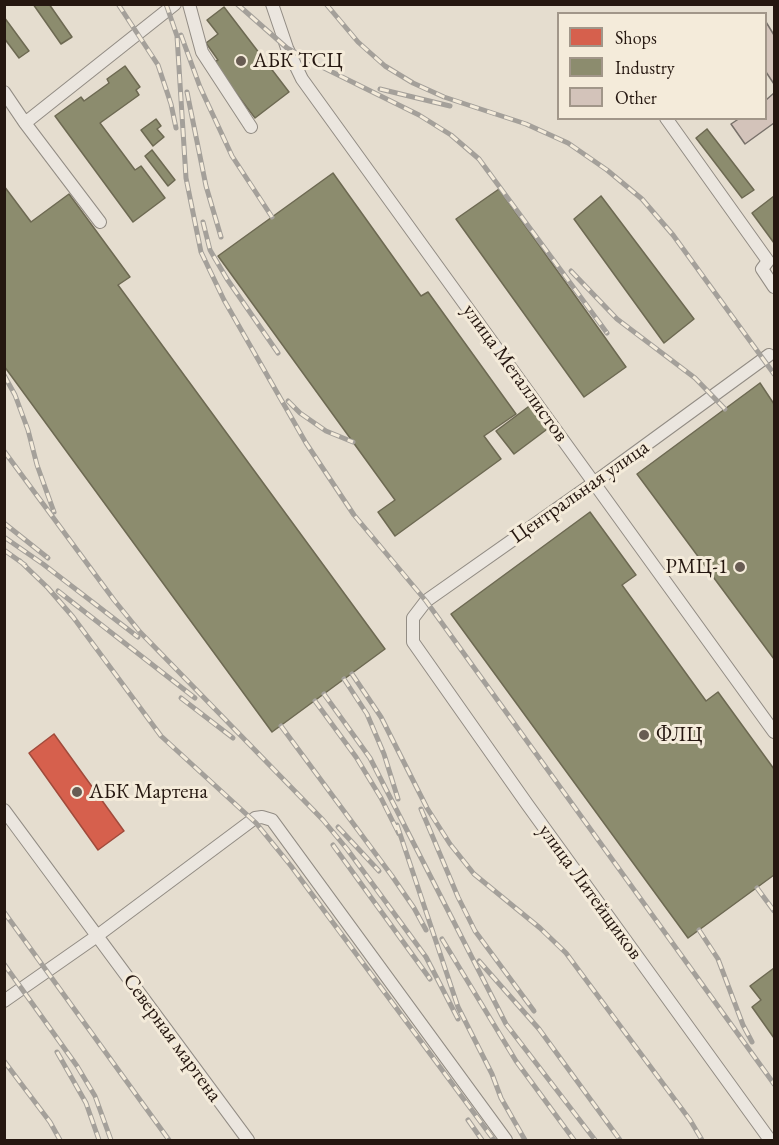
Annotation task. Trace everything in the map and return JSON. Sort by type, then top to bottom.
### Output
[{"type":"street","points":[[25,123],[175,4]]},
{"type":"street","points":[[189,4],[202,52],[251,127]]},
{"type":"street","name":"улица Металлистов","points":[[272,4],[287,48],[302,79],[774,732]]},
{"type":"street","points":[[4,92],[100,222]]},
{"type":"street","points":[[667,120],[768,261],[762,269],[774,287]]},
{"type":"street","name":"Центральная улица","points":[[413,642],[414,618],[426,601],[773,356]]},
{"type":"street","name":"улица Литейщиков","points":[[413,642],[770,1140]]},
{"type":"street","name":"Северная мартена","points":[[4,810],[248,1140]]},
{"type":"street","points":[[4,1001],[97,936],[255,818],[262,816],[272,819],[506,1140]]},
{"type":"building: Shops","name":"АБК Мартена","points":[[54,734],[124,831],[98,850],[29,753]]},
{"type":"building: Industry","points":[[33,4],[49,4],[72,37],[61,44]]},
{"type":"building: Industry","name":"АБК ТСЦ","points":[[224,7],[289,92],[255,118],[213,63],[218,60],[206,43],[218,34],[207,20]]},
{"type":"building: Industry","points":[[4,17],[29,51],[19,58],[4,38]]},
{"type":"building: Industry","points":[[125,66],[140,87],[136,90],[139,95],[100,123],[135,170],[141,166],[165,198],[133,222],[55,116],[81,97],[84,101],[109,83],[107,79]]},
{"type":"building: Industry","points":[[156,119],[161,126],[157,129],[164,137],[153,146],[141,130]]},
{"type":"building: Industry","points":[[707,129],[754,190],[742,198],[696,138]]},
{"type":"building: Industry","points":[[152,150],[175,180],[168,186],[145,156]]},
{"type":"building: Industry","points":[[333,173],[421,296],[428,292],[516,414],[484,436],[501,459],[395,536],[378,512],[395,500],[218,256]]},
{"type":"building: Industry","points":[[4,186],[31,222],[69,194],[130,277],[118,285],[385,649],[272,732],[4,366]]},
{"type":"building: Industry","points":[[499,189],[626,367],[584,397],[456,219]]},
{"type":"building: Industry","points":[[601,196],[694,319],[664,343],[574,219]]},
{"type":"building: Industry","points":[[774,196],[774,243],[752,213]]},
{"type":"building: Industry","name":"РМЦ-1","points":[[760,383],[774,404],[774,659],[637,474]]},
{"type":"building: Industry","points":[[532,404],[550,427],[514,454],[496,431]]},
{"type":"building: Industry","name":"ФЛЦ","points":[[590,512],[636,575],[622,585],[706,701],[718,692],[774,769],[774,875],[688,938],[451,614]]},
{"type":"building: Industry","points":[[774,968],[774,1038],[752,1007],[761,1000],[750,986]]},
{"type":"building: Other","points":[[767,24],[774,35],[774,84],[767,74]]},
{"type":"building: Other","points":[[774,93],[774,123],[745,144],[731,124],[737,120],[767,120],[767,99]]},
{"type":"railway","points":[[118,4],[158,65],[176,128]]},
{"type":"railway","points":[[166,4],[177,36],[186,178],[201,252],[224,300],[306,443],[354,515],[426,601],[774,1084]]},
{"type":"railway","points":[[237,4],[287,48],[419,115],[451,135],[479,159],[607,333]]},
{"type":"railway","points":[[326,4],[358,42],[385,66],[413,83],[444,97],[526,124],[568,143],[607,170],[642,199],[673,235],[774,374]]},
{"type":"railway","points":[[181,35],[200,87],[232,156],[272,217]]},
{"type":"railway","points":[[380,89],[450,106]]},
{"type":"railway","points":[[187,92],[206,186],[221,237]]},
{"type":"railway","points":[[203,222],[210,250],[278,353]]},
{"type":"railway","points":[[571,271],[617,319],[695,378],[725,409]]},
{"type":"railway","points":[[4,375],[15,395],[28,430],[37,465],[54,512]]},
{"type":"railway","points":[[288,401],[300,413],[326,431],[353,442]]},
{"type":"railway","points":[[4,451],[140,632],[323,820],[347,849],[426,957],[458,1019]]},
{"type":"railway","points":[[4,523],[48,558]]},
{"type":"railway","points":[[4,537],[138,637]]},
{"type":"railway","points":[[4,550],[25,565]]},
{"type":"railway","points":[[20,561],[73,617],[161,736],[256,823],[291,866],[494,1140]]},
{"type":"railway","points":[[58,591],[195,698]]},
{"type":"railway","points":[[352,674],[381,717],[427,808],[450,844],[474,874],[540,928],[566,953],[690,1120],[702,1140]]},
{"type":"railway","points":[[344,679],[367,714],[384,754],[398,799]]},
{"type":"railway","points":[[324,694],[370,758],[506,1024],[595,1140]]},
{"type":"railway","points":[[181,698],[233,738]]},
{"type":"railway","points":[[315,701],[356,757],[381,798],[399,834]]},
{"type":"railway","points":[[281,726],[392,876],[426,930]]},
{"type":"railway","points":[[421,809],[475,931],[534,1011]]},
{"type":"railway","points":[[397,825],[458,1007],[492,1074],[501,1098],[525,1140]]},
{"type":"railway","points":[[338,827],[379,871]]},
{"type":"railway","points":[[333,845],[430,979]]},
{"type":"railway","points":[[757,888],[774,911]]},
{"type":"railway","points":[[4,912],[169,1140]]},
{"type":"railway","points":[[699,930],[718,959],[743,1025],[752,1042]]},
{"type":"railway","points":[[442,939],[516,1061],[574,1140]]},
{"type":"railway","points":[[479,961],[539,1029],[620,1140]]},
{"type":"railway","points":[[4,964],[77,1066],[95,1096],[111,1140]]},
{"type":"railway","points":[[57,1052],[86,1103],[99,1140]]},
{"type":"railway","points":[[4,1061],[50,1122],[60,1140]]},
{"type":"railway","points":[[468,1120],[482,1140]]},
{"type":"place","name":"АБК ТСЦ","points":[[241,61]]},
{"type":"place","name":"РМЦ-1","points":[[740,567]]},
{"type":"place","name":"ФЛЦ","points":[[644,735]]},
{"type":"place","name":"АБК Мартена","points":[[77,792]]}]
